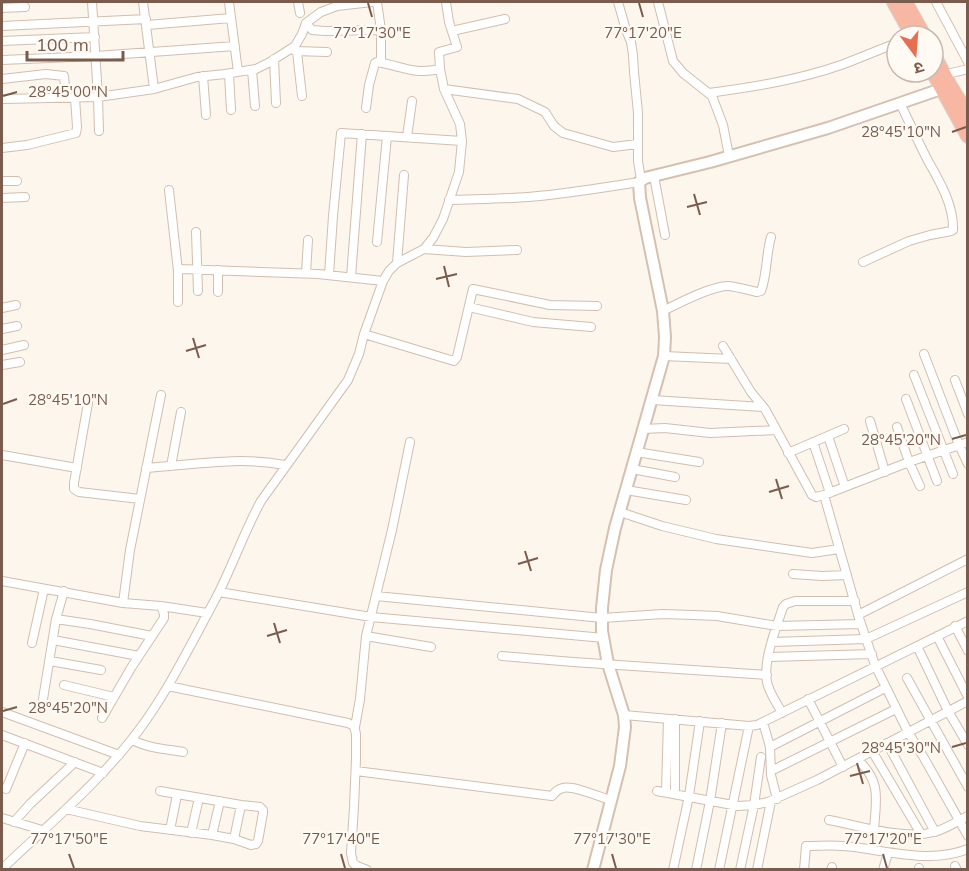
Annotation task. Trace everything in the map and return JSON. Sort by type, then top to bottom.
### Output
[{"type":"highway","points":[[894,2],[906,24]]},
{"type":"highway","points":[[905,2],[917,24]]},
{"type":"highway","points":[[943,84],[968,136]]},
{"type":"highway","points":[[944,84],[968,115]]},
{"type":"street","points":[[92,2],[99,131]]},
{"type":"street","points":[[143,2],[154,89]]},
{"type":"street","points":[[229,2],[235,46],[231,110]]},
{"type":"street","points":[[298,2],[300,13]]},
{"type":"street","points":[[302,96],[293,51],[306,23],[339,4],[372,2]]},
{"type":"street","points":[[377,2],[381,30],[381,63]]},
{"type":"street","points":[[2,869],[103,773],[132,740],[168,686],[219,592],[261,501],[348,380],[383,281],[389,271],[397,263],[424,249],[434,238],[459,172],[462,141],[460,124],[444,89],[440,69],[439,52],[457,47],[446,2]]},
{"type":"street","points":[[592,870],[620,766],[624,734],[624,715],[608,664],[602,631],[606,570],[636,452],[664,356],[665,337],[663,311],[638,186],[640,181],[638,114],[633,55],[618,2]]},
{"type":"street","points":[[658,2],[673,61],[683,73],[712,96],[718,110],[729,156]]},
{"type":"street","points":[[936,2],[968,62]]},
{"type":"street","points":[[2,8],[25,8]]},
{"type":"street","points":[[2,26],[231,18]]},
{"type":"street","points":[[452,31],[505,19]]},
{"type":"street","points":[[306,23],[312,30],[325,32],[381,30]]},
{"type":"street","points":[[2,41],[95,37]]},
{"type":"street","points":[[2,60],[235,46]]},
{"type":"street","points":[[709,93],[811,74],[885,48]]},
{"type":"street","points":[[2,99],[98,97],[154,89],[197,76],[252,70],[293,51],[327,52]]},
{"type":"street","points":[[274,59],[276,103]]},
{"type":"street","points":[[366,108],[375,63],[415,72],[440,69]]},
{"type":"street","points":[[945,78],[968,69]]},
{"type":"street","points":[[252,70],[255,106]]},
{"type":"street","points":[[2,79],[46,74],[64,76],[77,127],[76,133],[27,145],[2,148]]},
{"type":"street","points":[[203,76],[206,115]]},
{"type":"street","points":[[449,200],[528,197],[640,181],[828,128],[900,103],[934,84]]},
{"type":"street","points":[[444,89],[518,99],[545,112],[554,126],[563,133],[613,147],[638,144]]},
{"type":"street","points":[[407,137],[412,101]]},
{"type":"street","points":[[863,262],[909,241],[953,230],[943,186],[900,103]]},
{"type":"street","points":[[328,275],[341,133],[462,141]]},
{"type":"street","points":[[351,277],[362,134]]},
{"type":"street","points":[[377,242],[387,136]]},
{"type":"street","points":[[397,263],[404,175]]},
{"type":"street","points":[[654,176],[665,235]]},
{"type":"street","points":[[2,181],[17,180]]},
{"type":"street","points":[[169,190],[178,271],[178,302]]},
{"type":"street","points":[[2,198],[25,198]]},
{"type":"street","points":[[196,232],[198,291]]},
{"type":"street","points":[[663,311],[722,286],[760,292],[771,237]]},
{"type":"street","points":[[306,273],[308,240]]},
{"type":"street","points":[[424,249],[466,252],[517,250]]},
{"type":"street","points":[[178,271],[181,269],[306,273],[383,281]]},
{"type":"street","points":[[218,270],[218,292]]},
{"type":"street","points":[[364,334],[454,361],[457,357],[473,289],[550,305],[597,306]]},
{"type":"street","points":[[2,308],[16,305]]},
{"type":"street","points":[[469,307],[533,322],[591,327]]},
{"type":"street","points":[[2,329],[17,326]]},
{"type":"street","points":[[2,350],[24,345]]},
{"type":"street","points":[[723,346],[751,392],[763,407],[812,495],[827,494],[968,442]]},
{"type":"street","points":[[924,354],[968,464]]},
{"type":"street","points":[[664,356],[731,359]]},
{"type":"street","points":[[2,365],[20,362]]},
{"type":"street","points":[[914,375],[953,474]]},
{"type":"street","points":[[956,380],[968,414]]},
{"type":"street","points":[[123,603],[130,550],[161,395]]},
{"type":"street","points":[[906,399],[937,481]]},
{"type":"street","points":[[652,400],[763,407]]},
{"type":"street","points":[[88,403],[76,468],[74,487],[76,491],[140,499]]},
{"type":"street","points":[[171,466],[181,412]]},
{"type":"street","points":[[870,421],[885,471]]},
{"type":"street","points":[[897,427],[920,486]]},
{"type":"street","points":[[643,429],[665,428],[710,433],[776,430]]},
{"type":"street","points":[[788,453],[844,429]]},
{"type":"street","points":[[828,436],[845,487]]},
{"type":"street","points":[[367,870],[353,866],[351,853],[356,771],[355,727],[366,636],[411,442]]},
{"type":"street","points":[[813,442],[839,549],[875,665],[908,732],[968,836]]},
{"type":"street","points":[[636,452],[699,462]]},
{"type":"street","points":[[2,455],[76,468]]},
{"type":"street","points":[[146,468],[247,461],[285,465]]},
{"type":"street","points":[[632,469],[675,477]]},
{"type":"street","points":[[626,490],[686,500]]},
{"type":"street","points":[[620,512],[662,526],[716,539],[812,553],[839,549]]},
{"type":"street","points":[[858,615],[968,559]]},
{"type":"street","points":[[793,574],[847,575]]},
{"type":"street","points":[[2,581],[123,603],[207,613]]},
{"type":"street","points":[[32,643],[44,589]]},
{"type":"street","points":[[43,699],[56,619],[64,591]]},
{"type":"street","points":[[219,592],[371,617],[604,638]]},
{"type":"street","points":[[772,642],[866,639],[968,592]]},
{"type":"street","points":[[376,596],[602,618],[663,614],[705,615],[777,626],[861,624]]},
{"type":"street","points":[[782,713],[769,689],[767,675],[772,642],[783,607],[795,601],[855,601]]},
{"type":"street","points":[[102,718],[164,618],[161,606]]},
{"type":"street","points":[[56,619],[152,636]]},
{"type":"street","points":[[624,715],[749,726],[782,713],[968,621]]},
{"type":"street","points":[[956,626],[968,651]]},
{"type":"street","points":[[366,636],[431,647]]},
{"type":"street","points":[[672,719],[662,791],[732,805],[754,805],[774,800],[843,767],[968,699],[937,636]]},
{"type":"street","points":[[53,640],[139,656]]},
{"type":"street","points":[[917,646],[948,711],[968,745]]},
{"type":"street","points":[[769,657],[872,654]]},
{"type":"street","points":[[502,656],[767,675]]},
{"type":"street","points":[[50,661],[101,670]]},
{"type":"street","points":[[907,678],[968,787]]},
{"type":"street","points":[[64,686],[114,697]]},
{"type":"street","points":[[168,686],[348,723],[355,727]]},
{"type":"street","points":[[770,747],[885,688]]},
{"type":"street","points":[[808,699],[843,767]]},
{"type":"street","points":[[771,771],[896,709]]},
{"type":"street","points":[[2,712],[119,755]]},
{"type":"street","points":[[672,719],[675,793]]},
{"type":"street","points":[[674,870],[689,796],[700,721]]},
{"type":"street","points":[[757,870],[774,800],[770,747],[763,722]]},
{"type":"street","points":[[696,870],[722,723]]},
{"type":"street","points":[[719,870],[749,726]]},
{"type":"street","points":[[2,735],[103,773]]},
{"type":"street","points":[[132,740],[152,747],[183,752]]},
{"type":"street","points":[[887,742],[935,832]]},
{"type":"street","points":[[6,789],[25,743]]},
{"type":"street","points":[[872,751],[921,834]]},
{"type":"street","points":[[740,870],[754,805],[761,757]]},
{"type":"street","points":[[857,759],[868,771],[875,786],[874,830]]},
{"type":"street","points":[[14,822],[75,762]]},
{"type":"street","points":[[356,771],[552,796],[556,790],[571,787],[610,800]]},
{"type":"street","points":[[66,809],[140,826],[212,835],[253,845],[258,841],[262,808],[160,791]]},
{"type":"street","points":[[170,830],[177,795]]},
{"type":"street","points":[[191,833],[199,798]]},
{"type":"street","points":[[212,835],[220,801]]},
{"type":"street","points":[[234,839],[241,806]]},
{"type":"street","points":[[829,820],[874,830],[921,834],[935,832],[968,816]]},
{"type":"street","points":[[2,818],[42,830]]},
{"type":"street","points":[[804,870],[806,846],[843,846],[888,853],[936,855],[968,849]]},
{"type":"street","points":[[883,870],[888,853]]}]
